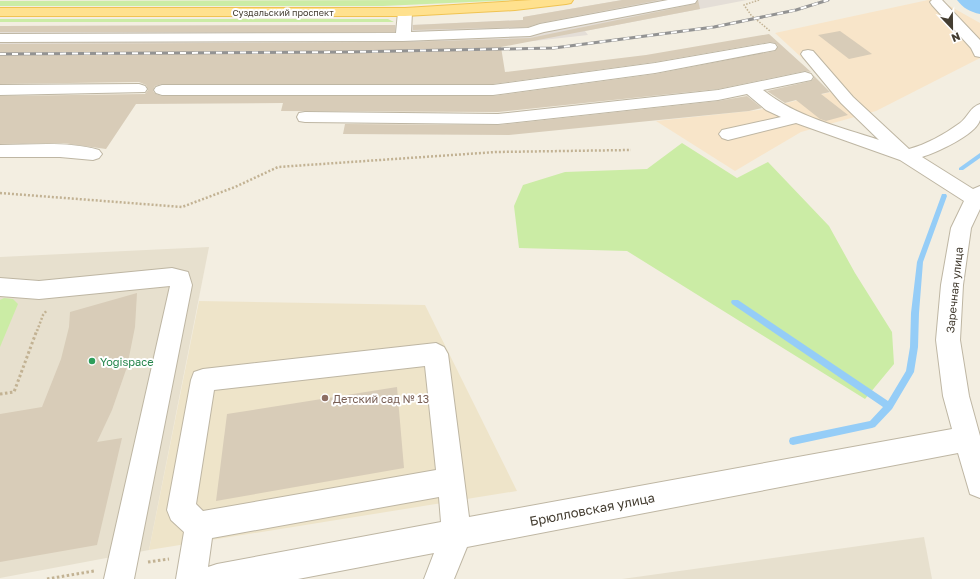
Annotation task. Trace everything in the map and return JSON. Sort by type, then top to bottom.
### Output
[{"type":"main road","name":"Суздальский проспект","points":[[0,12],[405,12],[515,6],[566,0]]},
{"type":"street","points":[[0,38],[403,37],[530,32],[540,28],[690,0]]},
{"type":"street","points":[[937,2],[978,47],[980,53]]},
{"type":"street","points":[[403,37],[405,12]]},
{"type":"street","points":[[162,90],[493,90],[655,68],[770,47]]},
{"type":"street","points":[[808,54],[847,100],[906,156]]},
{"type":"street","points":[[655,68],[680,99]]},
{"type":"street","points":[[305,117],[498,119],[718,95],[805,78]]},
{"type":"street","points":[[751,89],[772,106],[797,118],[906,156],[978,196]]},
{"type":"street","points":[[0,90],[139,90]]},
{"type":"street","points":[[906,156],[930,149],[968,126],[980,109]]},
{"type":"street","points":[[728,134],[797,118]]},
{"type":"street","points":[[0,151],[60,151],[93,154]]},
{"type":"street","name":"Заречная улица","points":[[978,196],[961,228],[952,284],[948,340],[956,396],[966,438],[980,484]]},
{"type":"street","points":[[0,287],[39,290],[172,277],[180,278],[181,285],[119,579]]},
{"type":"street","points":[[199,526],[181,510],[203,380],[436,354],[457,534],[439,579]]},
{"type":"street","name":"Брюлловская улица","points":[[217,579],[966,438]]},
{"type":"street","points":[[199,526],[452,481]]},
{"type":"street","points":[[191,579],[199,526]]},
{"type":"path","points":[[759,0],[744,5],[751,15],[770,31]]},
{"type":"path","points":[[0,193],[182,207],[235,187],[278,167],[496,152],[631,150]]},
{"type":"path","points":[[0,394],[14,392],[43,315],[49,307]]},
{"type":"shaded area","points":[[622,0],[747,0],[585,31],[588,35],[534,41],[344,48],[0,49],[0,26],[409,25],[523,20],[523,17]]},
{"type":"shaded area","points":[[928,0],[939,0],[980,23],[980,58],[876,111],[801,132],[735,171],[656,121],[759,110],[831,92],[827,81],[775,33]]},
{"type":"shaded area","points":[[209,247],[149,550],[0,578],[0,257]]},
{"type":"shaded area","name":"Детский сад № 13","points":[[199,301],[425,305],[517,491],[149,550]]},
{"type":"shaded area","points":[[924,537],[932,579],[622,579]]},
{"type":"green space","points":[[513,0],[383,6],[0,6],[0,1]]},
{"type":"green space","points":[[0,19],[388,19],[394,22],[0,22]]},
{"type":"green space","points":[[682,143],[737,178],[768,162],[829,226],[855,273],[892,332],[894,364],[865,399],[627,251],[519,248],[514,206],[523,185],[565,172],[647,169]]},
{"type":"green space","points":[[4,298],[13,299],[18,304],[0,347],[0,300]]},
{"type":"building","points":[[622,0],[660,0],[540,23],[528,27],[413,30],[413,25],[523,20],[523,17]]},
{"type":"building","points":[[698,0],[700,9],[501,47],[505,72],[646,55],[769,34],[811,72],[805,71],[718,89],[498,112],[281,111],[283,103],[136,104],[106,149],[63,143],[0,144],[0,96],[145,94],[148,90],[146,85],[139,82],[0,84],[0,44],[403,42],[530,38],[695,4]],"holes":[[[770,42],[775,43],[778,46],[775,51],[655,74],[493,96],[162,96],[153,91],[155,86],[162,84],[493,84],[655,62]]]},
{"type":"building","points":[[395,25],[395,32],[0,32],[0,26]]},
{"type":"building","points":[[840,31],[872,54],[849,59],[818,35]]},
{"type":"building","points":[[813,75],[830,92],[821,94],[848,115],[826,121],[820,119],[796,100],[785,103],[767,91],[811,81],[814,78]]},
{"type":"building","points":[[747,96],[762,108],[749,111],[509,135],[343,134],[345,124],[498,125],[718,101]]},
{"type":"building","points":[[137,293],[135,327],[127,367],[112,410],[97,442],[122,438],[97,545],[0,562],[0,414],[42,407],[61,359],[69,327],[70,312]]},
{"type":"building","points":[[397,387],[404,468],[216,501],[227,414]]},
{"type":"waterway","points":[[969,0],[980,7]]},
{"type":"waterway","points":[[961,169],[980,155]]},
{"type":"waterway","points":[[889,406],[910,372],[914,347],[915,313],[920,262],[944,196]]},
{"type":"waterway","points":[[735,302],[889,406]]},
{"type":"waterway","points":[[793,441],[872,424],[889,406]]},
{"type":"railway","points":[[0,54],[348,52],[554,48],[714,27],[796,10],[828,0]]},
{"type":"place","name":"Yogispace","points":[[92,361]]},
{"type":"place","name":"Детский сад № 13","points":[[325,398]]}]
